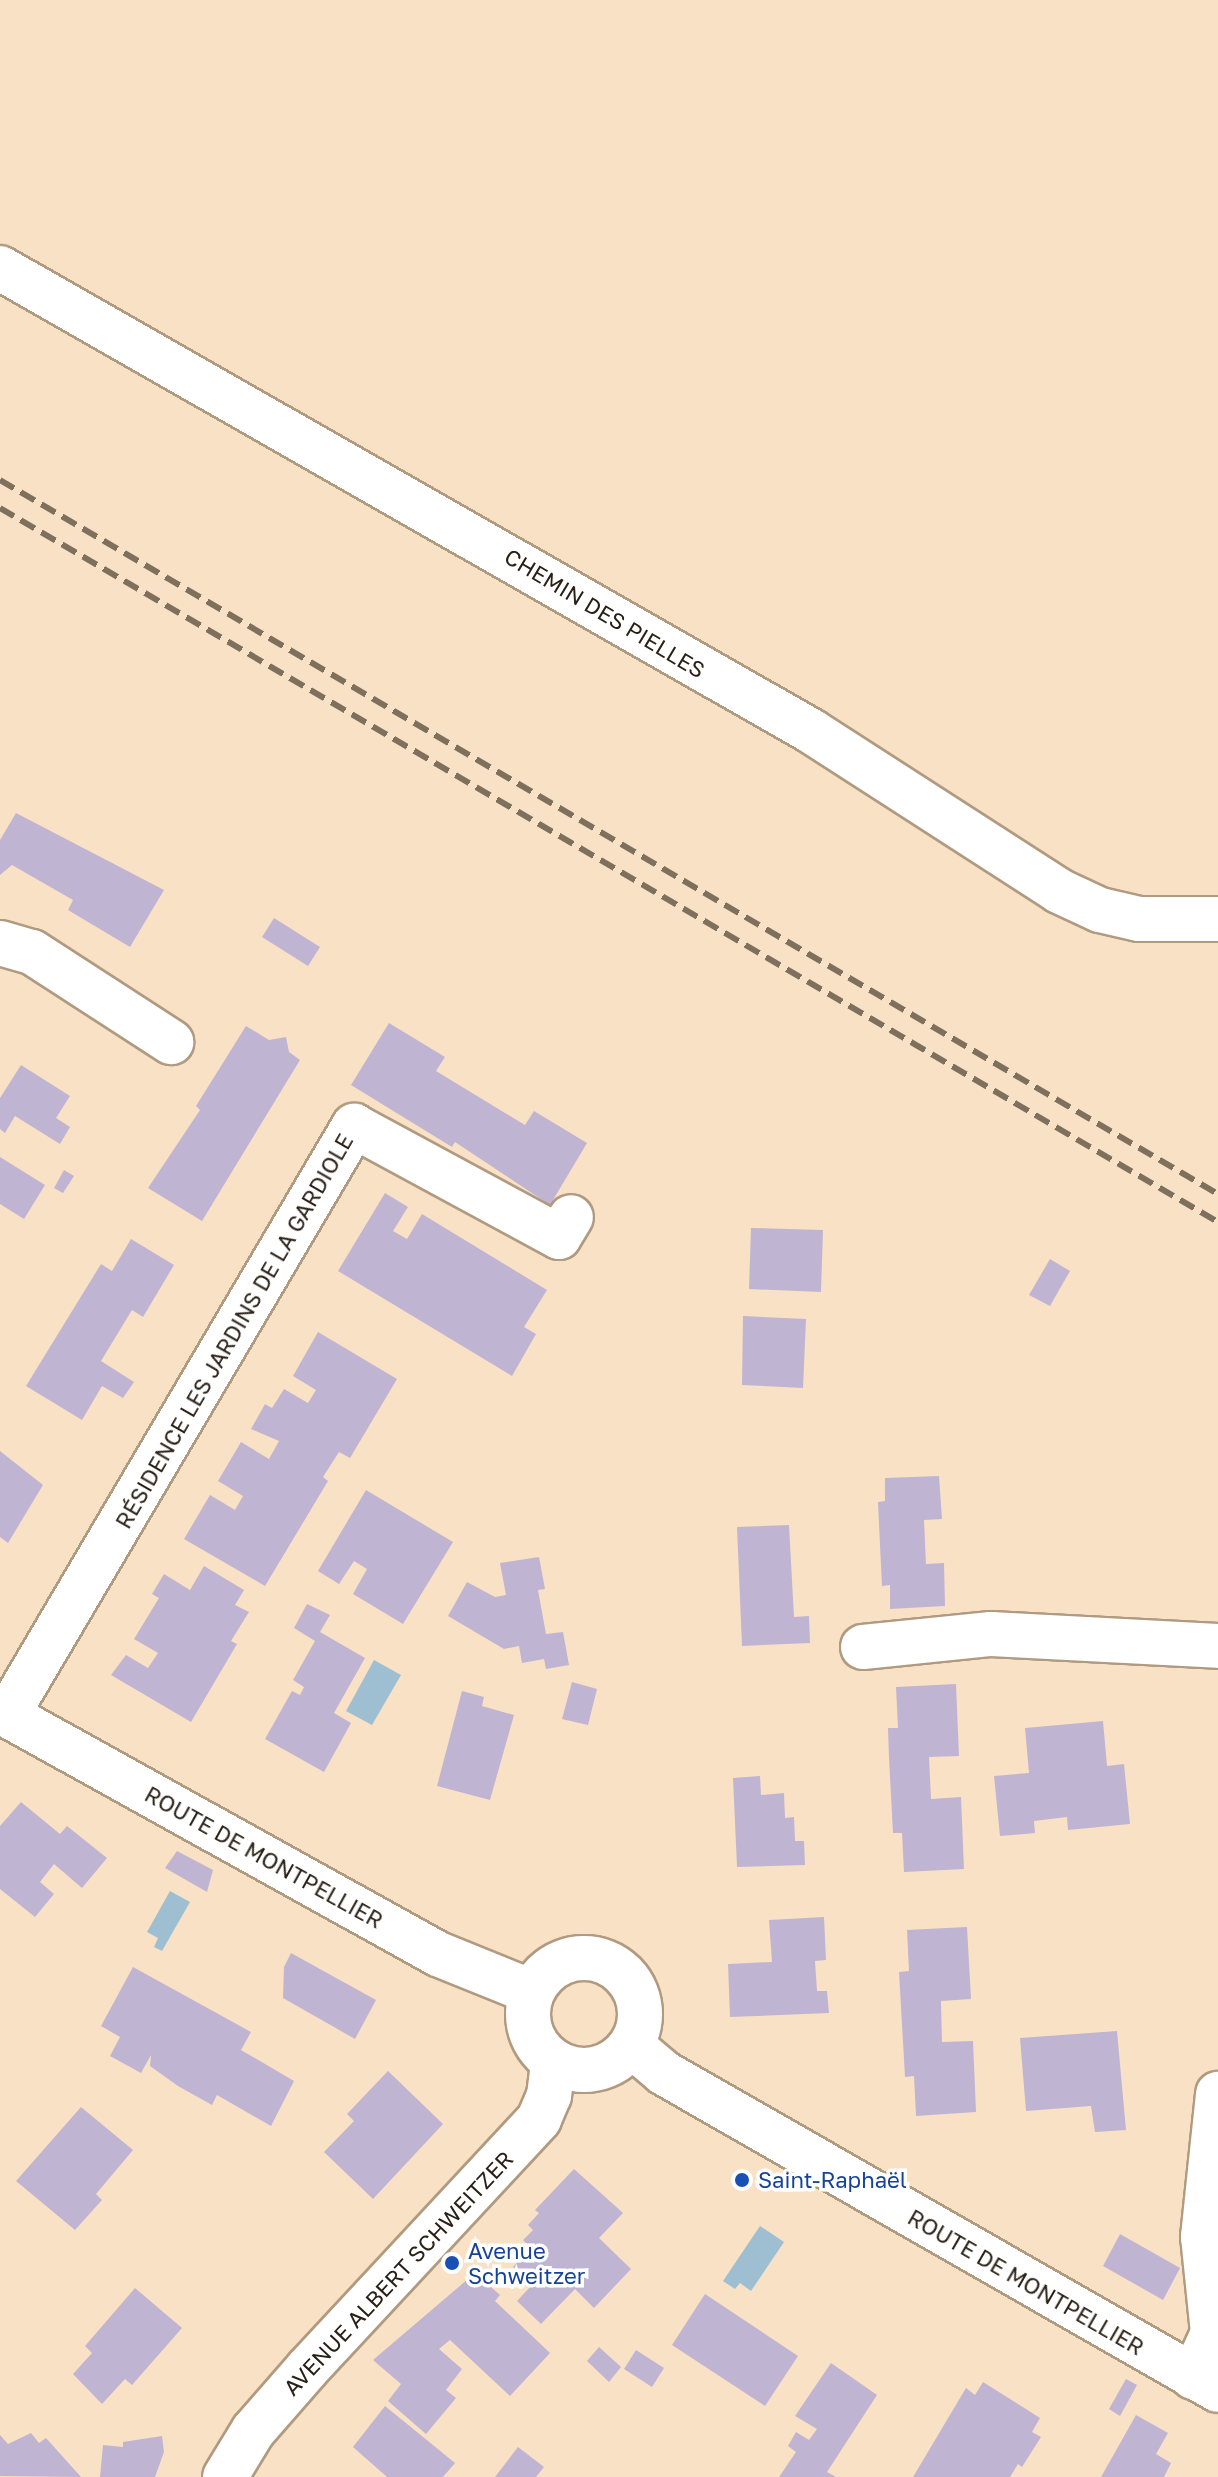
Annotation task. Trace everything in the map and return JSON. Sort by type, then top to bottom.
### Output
[{"type":"street","name":"CHEMIN DES PIELLES","points":[[0,268],[87,322],[470,533],[811,731],[1059,891],[1100,910],[1139,919],[1218,919]]},
{"type":"street","points":[[0,943],[32,952],[171,1042]]},
{"type":"street","name":"RÉSIDENCE LES JARDINS DE LA GARDIOLE","points":[[3,1713],[354,1126],[559,1237],[571,1217]]},
{"type":"street","points":[[863,1647],[991,1634],[1218,1646]]},
{"type":"street","name":"ROUTE DE MONTPELLIER","points":[[3,1713],[438,1954],[532,1992]]},
{"type":"street","points":[[571,1959],[611,1964],[637,1993],[640,2018],[631,2045],[613,2063],[593,2070],[553,2061],[530,2031],[532,1992],[545,1973],[571,1959]]},
{"type":"street","name":"ROUTE DE MONTPELLIER","points":[[631,2045],[664,2073],[1206,2384]]},
{"type":"street","name":"AVENUE ALBERT SCHWEITZER","points":[[225,2477],[253,2431],[298,2379],[539,2119],[549,2096],[553,2061]]},
{"type":"street","points":[[1206,2384],[1213,2333],[1203,2237],[1218,2094]]},
{"type":"water","points":[[374,1660],[401,1675],[372,1725],[346,1711]]},
{"type":"water","points":[[170,1891],[190,1902],[162,1951],[154,1947],[158,1938],[147,1932]]},
{"type":"water","points":[[760,2226],[784,2242],[751,2291],[740,2283],[735,2289],[723,2281]]},
{"type":"building","points":[[16,813],[164,890],[130,947],[68,910],[73,900],[12,865],[0,875],[0,840]]},
{"type":"building","points":[[274,918],[320,947],[308,966],[262,937]]},
{"type":"building","points":[[389,1023],[445,1057],[436,1071],[525,1125],[534,1111],[587,1143],[550,1205],[455,1142],[452,1147],[351,1085]]},
{"type":"building","points":[[246,1026],[269,1040],[286,1037],[289,1052],[300,1060],[202,1221],[148,1188],[200,1110],[196,1106]]},
{"type":"building","points":[[21,1065],[70,1096],[56,1118],[70,1127],[60,1144],[15,1116],[5,1133],[0,1129],[0,1098]]},
{"type":"building","points":[[0,1157],[45,1185],[24,1219],[0,1204]]},
{"type":"building","points":[[64,1170],[74,1176],[63,1193],[54,1188]]},
{"type":"building","points":[[385,1193],[408,1207],[393,1231],[407,1239],[422,1214],[547,1290],[524,1327],[536,1334],[512,1376],[338,1271]]},
{"type":"building","points":[[751,1228],[823,1230],[821,1292],[749,1289]]},
{"type":"building","points":[[131,1239],[174,1265],[143,1317],[132,1310],[101,1361],[134,1382],[123,1398],[102,1386],[82,1420],[26,1386],[101,1264],[112,1271]]},
{"type":"building","points":[[1050,1259],[1070,1271],[1050,1306],[1029,1295]]},
{"type":"building","points":[[743,1316],[806,1319],[803,1388],[742,1385]]},
{"type":"building","points":[[318,1332],[397,1379],[350,1458],[339,1452],[323,1477],[328,1481],[265,1586],[184,1539],[210,1495],[235,1510],[243,1496],[218,1481],[241,1442],[269,1459],[279,1441],[251,1429],[265,1404],[272,1408],[284,1389],[308,1403],[316,1390],[293,1376]]},
{"type":"building","points":[[0,1451],[43,1485],[8,1543],[0,1537]]},
{"type":"building","points":[[939,1476],[942,1519],[924,1520],[926,1564],[944,1563],[945,1606],[890,1609],[890,1585],[882,1586],[878,1502],[885,1501],[885,1478]]},
{"type":"building","points":[[366,1490],[453,1542],[403,1624],[353,1594],[367,1569],[354,1561],[339,1584],[318,1571]]},
{"type":"building","points":[[789,1525],[794,1617],[809,1616],[810,1643],[742,1646],[737,1527]]},
{"type":"building","points":[[539,1557],[545,1589],[538,1590],[546,1634],[563,1632],[569,1665],[546,1669],[544,1659],[522,1663],[519,1646],[504,1649],[448,1616],[467,1582],[495,1597],[506,1595],[500,1563]]},
{"type":"building","points":[[204,1566],[244,1590],[235,1605],[249,1612],[231,1641],[237,1644],[191,1722],[111,1675],[126,1655],[148,1668],[158,1653],[134,1639],[159,1598],[152,1594],[164,1574],[190,1590]]},
{"type":"building","points":[[307,1604],[330,1615],[320,1632],[365,1658],[334,1713],[351,1723],[324,1772],[265,1739],[292,1691],[300,1695],[304,1687],[293,1680],[315,1641],[294,1628]]},
{"type":"building","points":[[572,1682],[597,1689],[588,1725],[562,1719]]},
{"type":"building","points":[[956,1684],[959,1756],[929,1757],[931,1799],[961,1797],[964,1869],[904,1872],[902,1833],[893,1833],[889,1758],[888,1728],[898,1728],[896,1687]]},
{"type":"building","points":[[462,1691],[484,1697],[482,1706],[514,1715],[490,1800],[437,1786]]},
{"type":"building","points":[[1103,1721],[1107,1766],[1124,1764],[1130,1824],[1068,1830],[1067,1817],[1034,1821],[1035,1833],[1000,1836],[994,1776],[1029,1773],[1025,1728]]},
{"type":"building","points":[[760,1776],[761,1795],[784,1793],[785,1818],[794,1817],[795,1841],[804,1841],[805,1865],[737,1867],[733,1778]]},
{"type":"building","points":[[21,1802],[60,1834],[67,1826],[107,1858],[82,1888],[54,1864],[40,1882],[54,1894],[35,1917],[0,1889],[0,1826]]},
{"type":"building","points":[[177,1851],[213,1870],[207,1892],[165,1868]]},
{"type":"building","points":[[824,1917],[826,1960],[815,1961],[817,1991],[827,1991],[829,2013],[730,2017],[728,1964],[772,1962],[769,1920]]},
{"type":"building","points":[[967,1927],[971,1999],[941,2001],[942,2042],[973,2041],[976,2112],[916,2116],[914,2076],[905,2077],[899,1972],[909,1971],[907,1930]]},
{"type":"building","points":[[291,1953],[376,2000],[355,2039],[283,1998],[284,1967]]},
{"type":"building","points":[[133,1967],[251,2032],[241,2050],[294,2081],[271,2126],[217,2095],[212,2105],[178,2086],[150,2066],[151,2055],[141,2073],[110,2056],[120,2037],[101,2026]]},
{"type":"building","points":[[1117,2031],[1126,2130],[1095,2132],[1091,2106],[1026,2111],[1020,2038]]},
{"type":"building","points":[[388,2071],[443,2124],[373,2199],[324,2152],[354,2121],[347,2114]]},
{"type":"building","points":[[81,2107],[133,2150],[96,2194],[102,2200],[75,2230],[16,2181]]},
{"type":"building","points":[[574,2169],[623,2213],[599,2238],[631,2269],[594,2308],[575,2289],[541,2324],[517,2301],[532,2285],[513,2267],[531,2248],[523,2240],[533,2230],[528,2225],[539,2213],[535,2210]]},
{"type":"building","points":[[1120,2234],[1180,2268],[1163,2300],[1103,2266]]},
{"type":"building","points":[[475,2273],[500,2295],[495,2301],[550,2353],[510,2396],[450,2340],[439,2349],[462,2369],[446,2390],[456,2398],[426,2434],[388,2401],[401,2384],[373,2360]]},
{"type":"building","points":[[135,2288],[182,2328],[132,2385],[125,2379],[102,2404],[73,2374],[92,2353],[85,2346]]},
{"type":"building","points":[[705,2294],[798,2356],[765,2406],[672,2345]]},
{"type":"building","points":[[599,2347],[621,2367],[609,2382],[587,2361]]},
{"type":"building","points":[[636,2350],[664,2368],[652,2387],[624,2369]]},
{"type":"building","points":[[831,2363],[877,2395],[827,2472],[836,2477],[779,2477],[796,2452],[788,2446],[796,2432],[809,2440],[817,2429],[795,2416]]},
{"type":"building","points":[[1126,2379],[1137,2385],[1120,2416],[1109,2409]]},
{"type":"building","points":[[983,2382],[1040,2418],[1032,2432],[1041,2437],[1022,2467],[1018,2464],[1010,2477],[913,2477],[966,2388],[975,2395]]},
{"type":"building","points":[[385,2406],[455,2463],[443,2477],[387,2477],[353,2447]]},
{"type":"building","points":[[1136,2415],[1168,2433],[1156,2454],[1171,2463],[1164,2477],[1101,2477]]},
{"type":"building","points":[[31,2433],[39,2443],[46,2438],[81,2477],[0,2476],[0,2435],[8,2444]]},
{"type":"building","points":[[162,2436],[164,2452],[155,2477],[100,2477],[103,2445],[123,2447],[123,2442]]},
{"type":"building","points":[[518,2447],[544,2467],[536,2477],[495,2477]]},
{"type":"railway","points":[[0,480],[1218,1194]]},
{"type":"railway","points":[[0,508],[1218,1222]]},
{"type":"place","name":"Saint-Raphaël","points":[[742,2180]]},
{"type":"place","name":"Avenue Schweitzer","points":[[452,2263]]}]
